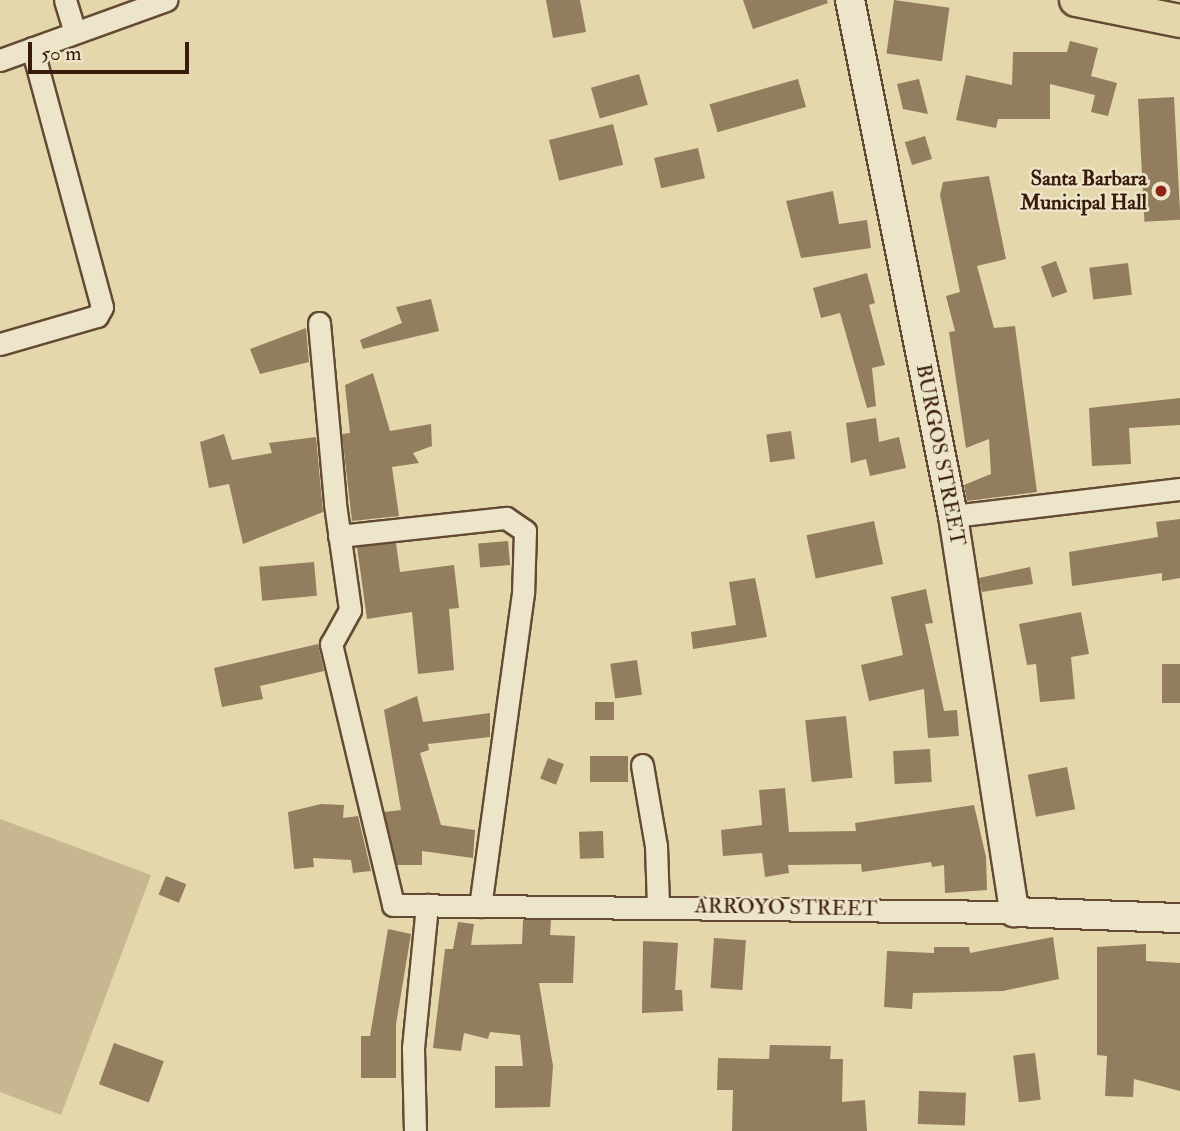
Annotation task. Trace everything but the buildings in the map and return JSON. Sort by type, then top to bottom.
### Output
[{"type":"main road","points":[[1076,0],[1180,21]]},
{"type":"street","points":[[65,0],[75,32]]},
{"type":"street","points":[[0,60],[166,0]]},
{"type":"street","name":"BURGOS STREET","points":[[850,0],[953,516],[1014,912]]},
{"type":"street","points":[[0,344],[97,316],[102,307],[32,48]]},
{"type":"street","points":[[319,323],[340,536],[506,518],[525,531],[523,593],[480,906]]},
{"type":"street","points":[[953,516],[1180,489]]},
{"type":"street","name":"ARROYO STREET","points":[[340,536],[351,617],[331,644],[393,905],[658,905],[1180,918]]},
{"type":"street","points":[[642,765],[656,846],[658,905]]},
{"type":"street","points":[[415,1131],[413,1048],[427,905]]},
{"type":"shaded area","points":[[0,819],[151,875],[61,1115],[0,1092]]},
{"type":"place","name":"Santa Barbara Municipal Hall","points":[[1161,191]]}]
